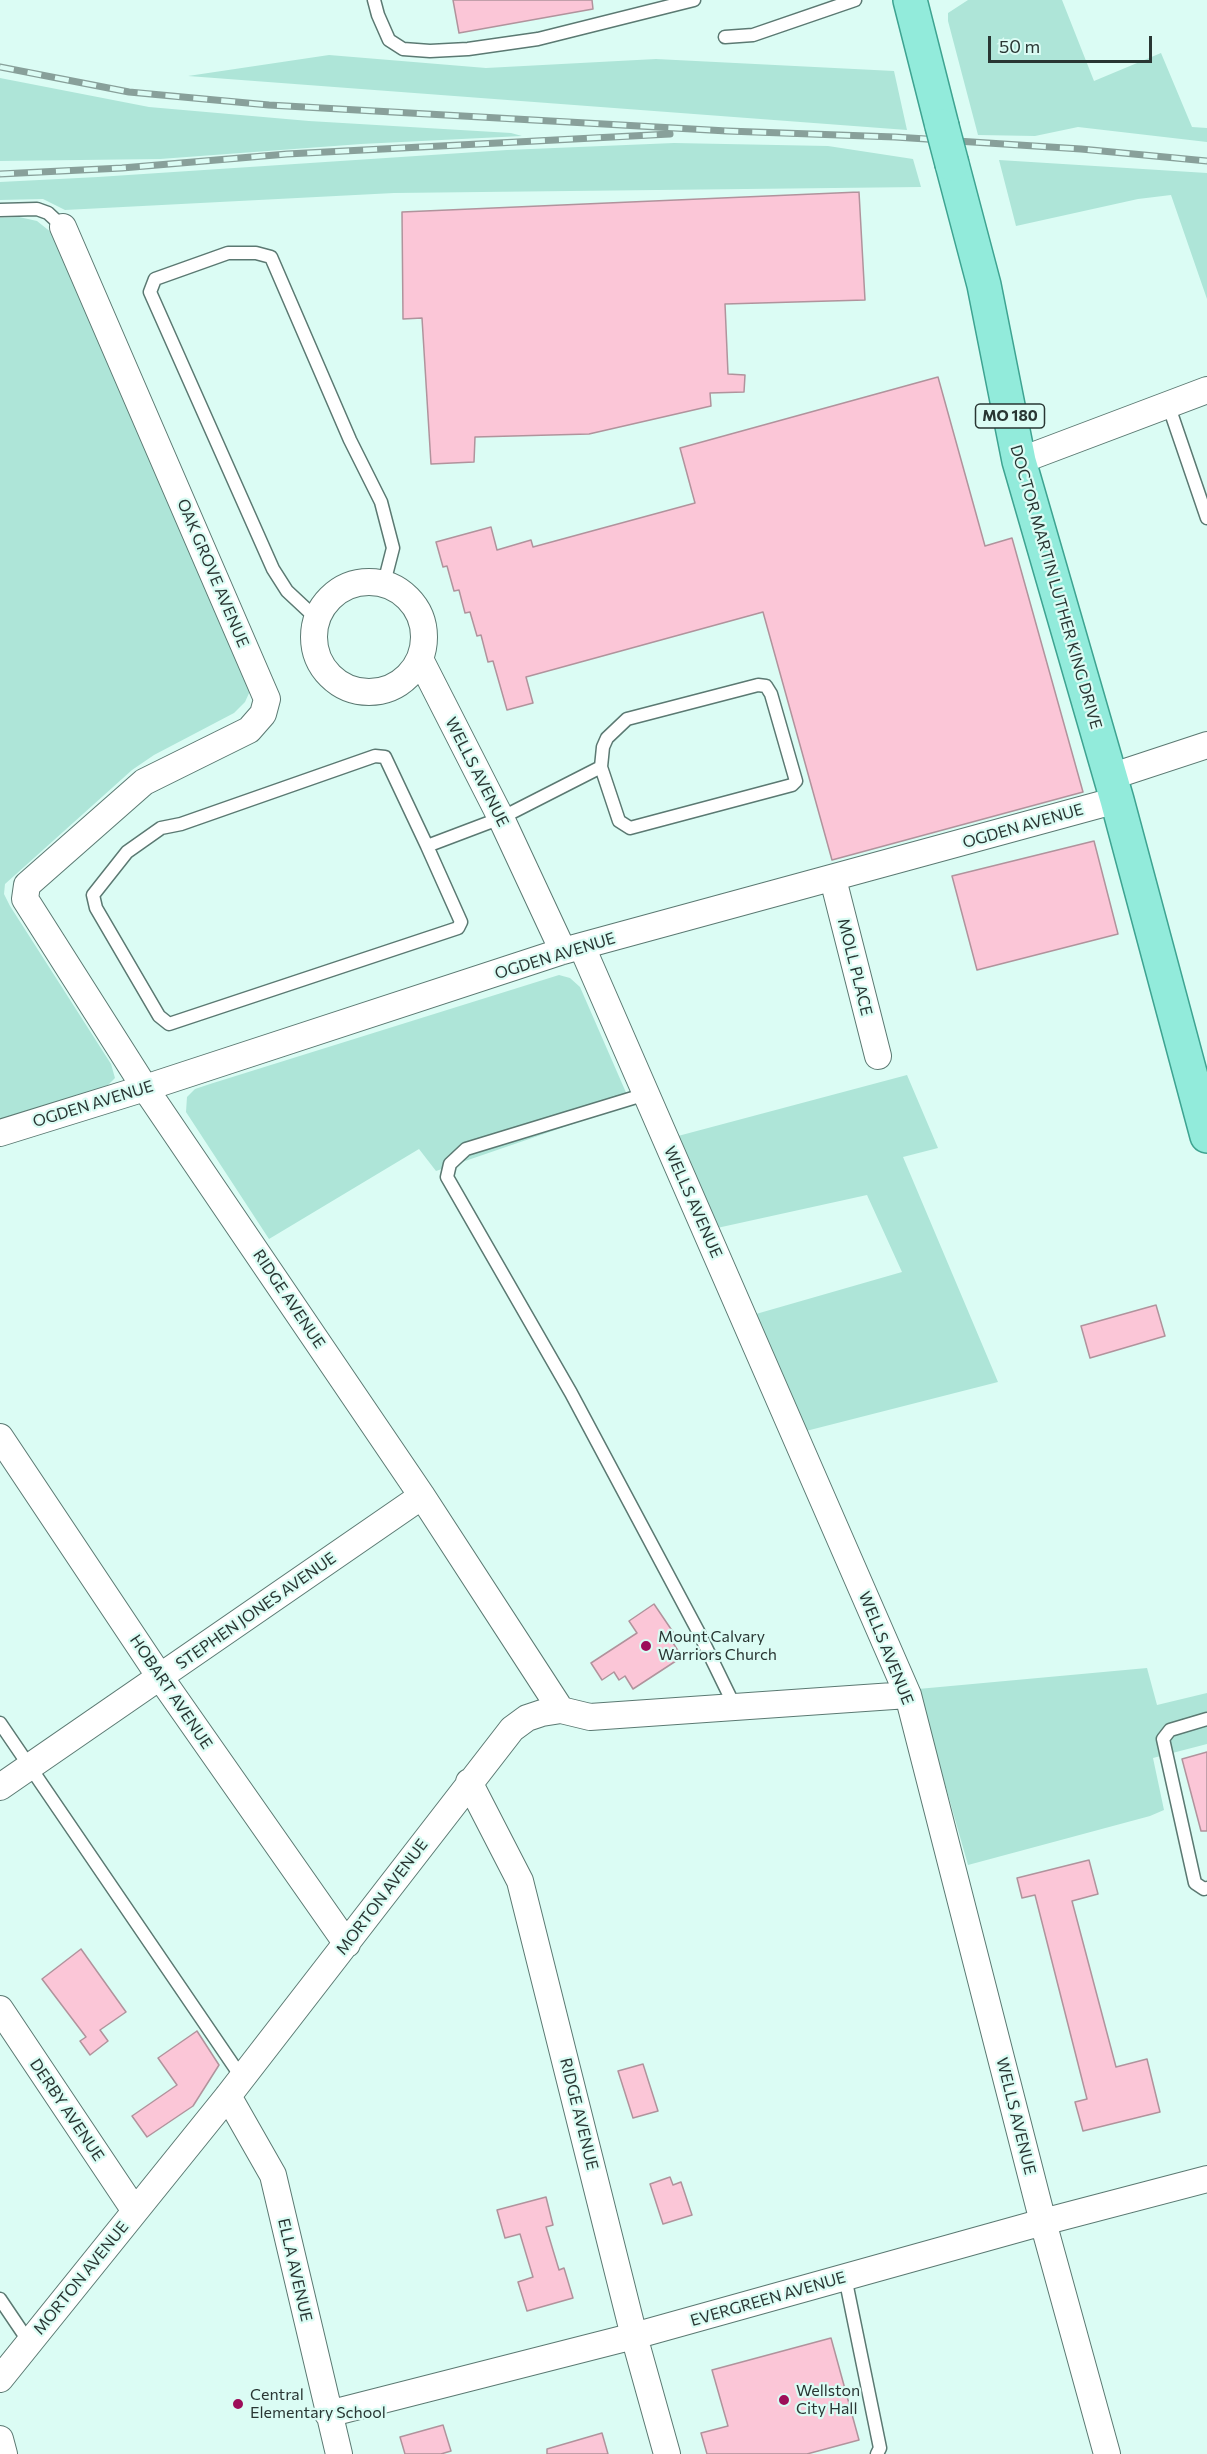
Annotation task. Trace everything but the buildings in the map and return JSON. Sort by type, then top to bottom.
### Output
[{"type":"main road","name":"DOCTOR MARTIN LUTHER KING DRIVE","points":[[912,1],[984,285],[1019,461],[1201,1088],[1207,1136]]},
{"type":"street","name":"OAK GROVE AVENUE","points":[[27,885],[144,782],[249,730],[263,714],[267,699],[63,228]]},
{"type":"street","points":[[1019,461],[1207,390]]},
{"type":"street","points":[[365,582],[384,584],[401,592],[414,605],[422,622],[424,640],[420,659],[411,674],[398,685],[381,691],[363,692],[346,687],[331,678],[320,663],[314,647],[314,629],[320,611],[331,596],[347,586],[365,582]]},
{"type":"street","name":"WELLS AVENUE","points":[[420,659],[501,818],[573,949],[646,1094],[908,1695],[1043,2222],[1107,2454]]},
{"type":"street","name":"OGDEN AVENUE","points":[[0,1133],[573,949],[833,879],[1113,788],[1207,745]]},
{"type":"street","name":"MOLL PLACE","points":[[833,879],[878,1056]]},
{"type":"street","name":"RIDGE AVENUE","points":[[27,885],[25,899],[145,1088],[422,1496],[561,1710]]},
{"type":"street","name":"HOBART AVENUE","points":[[0,1437],[160,1677],[347,1944]]},
{"type":"street","name":"STEPHEN JONES AVENUE","points":[[0,1787],[422,1496]]},
{"type":"street","name":"MORTON AVENUE","points":[[0,2379],[235,2087],[512,1729],[527,1718],[561,1710],[590,1717],[908,1695]]},
{"type":"street","name":"RIDGE AVENUE","points":[[469,1782],[520,1881],[634,2336],[667,2454]]},
{"type":"street","name":"DERBY AVENUE","points":[[0,2009],[135,2211]]},
{"type":"street","name":"ELLA AVENUE","points":[[235,2087],[273,2175],[339,2454]]},
{"type":"street","name":"EVERGREEN AVENUE","points":[[328,2414],[634,2336],[1043,2222],[1207,2179]]},
{"type":"street","points":[[0,2439],[4,2454]]},
{"type":"lane","points":[[374,0],[389,40],[403,49],[430,51],[468,49],[538,39],[694,0]]},
{"type":"lane","points":[[725,37],[753,35],[855,0]]},
{"type":"lane","name":"OAK GROVE AVENUE","points":[[0,210],[37,209],[48,213],[63,228]]},
{"type":"lane","points":[[317,619],[286,591],[273,569],[150,292],[155,279],[228,253],[256,253],[272,257],[350,440],[381,502],[393,548],[384,584]]},
{"type":"lane","points":[[1168,404],[1207,518]]},
{"type":"lane","points":[[758,685],[766,686],[771,694],[796,780],[792,785],[630,828],[619,821],[601,767],[603,747],[607,738],[627,719],[758,685]]},
{"type":"lane","points":[[375,756],[385,758],[427,846],[461,922],[458,928],[169,1024],[159,1016],[96,908],[93,895],[127,852],[162,828],[375,756]]},
{"type":"lane","points":[[427,846],[501,818],[601,767]]},
{"type":"lane","points":[[646,1094],[466,1149],[450,1164],[447,1177],[571,1393],[699,1633],[735,1707]]},
{"type":"lane","points":[[1207,1719],[1170,1730],[1163,1739],[1195,1883],[1204,1889],[1207,1888]]},
{"type":"lane","points":[[0,1723],[235,2087]]},
{"type":"lane","points":[[845,2277],[880,2448],[877,2454]]},
{"type":"lane","points":[[0,2299],[29,2342]]},
{"type":"green space","points":[[968,0],[1062,0],[1094,81],[1161,53],[1192,127],[1207,128],[1207,142],[1078,127],[1035,136],[978,135],[948,21],[948,13]]},
{"type":"green space","points":[[329,55],[486,68],[656,59],[894,71],[907,130],[188,76]]},
{"type":"green space","points":[[0,78],[149,107],[309,121],[511,133],[522,136],[361,144],[160,159],[0,161]]},
{"type":"green space","points":[[674,143],[828,146],[913,159],[921,187],[394,193],[65,210],[43,199],[0,200],[0,182],[507,150]]},
{"type":"green space","points":[[999,160],[1207,173],[1207,299],[1171,195],[1138,199],[1016,226]]},
{"type":"green space","points":[[19,217],[37,221],[52,233],[250,691],[245,702],[234,713],[154,755],[132,770],[5,884],[4,894],[10,906],[111,1064],[115,1078],[108,1085],[85,1094],[0,1120],[0,218]]},
{"type":"green space","points":[[559,975],[570,978],[580,987],[631,1104],[436,1171],[419,1149],[269,1239],[186,1112],[187,1097],[195,1089]]},
{"type":"green space","points":[[907,1075],[938,1148],[903,1157],[998,1382],[806,1431],[756,1314],[902,1272],[867,1195],[717,1228],[678,1136]]},
{"type":"green space","points":[[1147,1668],[1157,1705],[1207,1693],[1207,1744],[1153,1758],[1164,1810],[1150,1816],[968,1865],[918,1689]]},
{"type":"railway","points":[[0,67],[129,92],[269,105],[727,131],[895,137],[1081,149],[1207,161]]},
{"type":"railway","points":[[0,174],[122,168],[287,154],[670,134]]},
{"type":"place","name":"Mount Calvary Warriors Church","points":[[646,1646]]},
{"type":"place","name":"Wellston City Hall","points":[[784,2400]]},
{"type":"place","name":"Central Elementary School","points":[[238,2404]]}]
